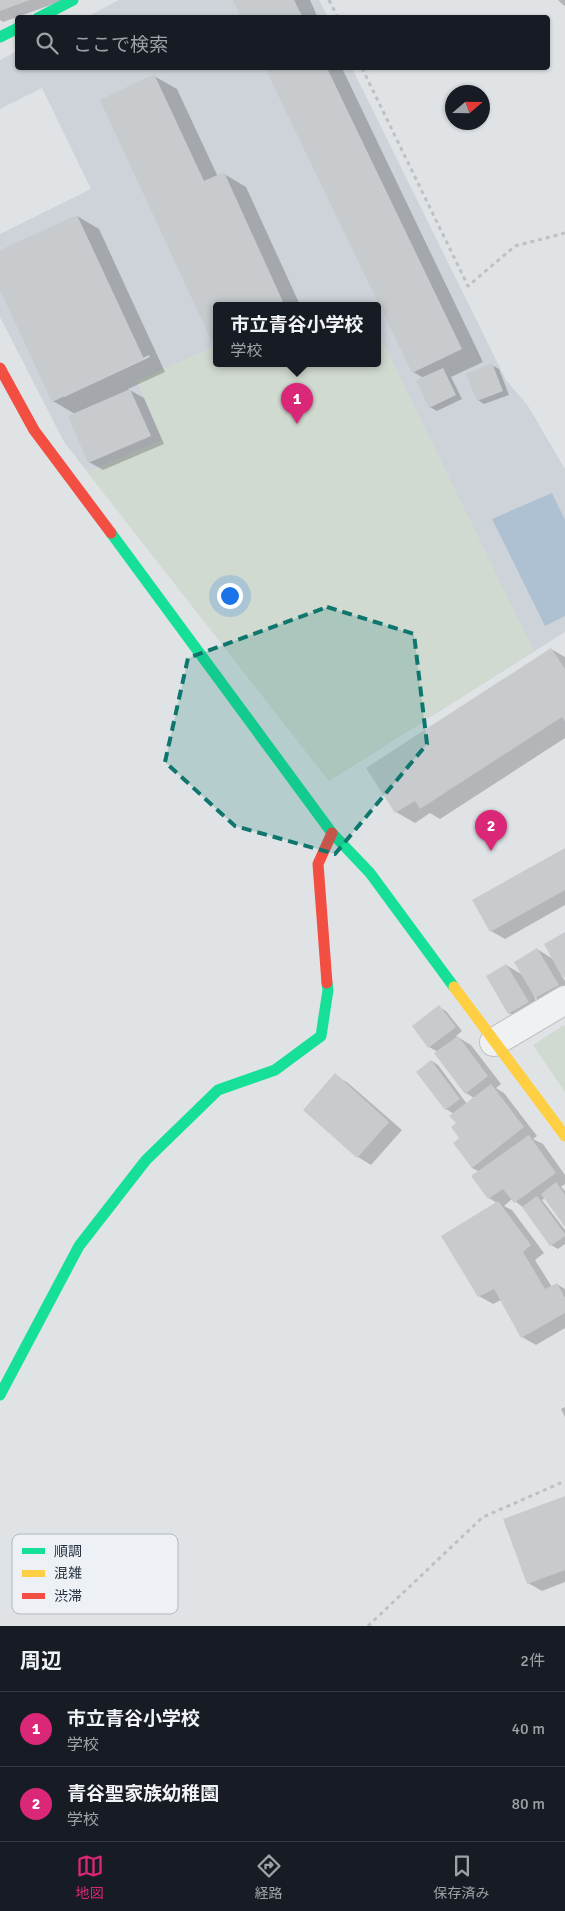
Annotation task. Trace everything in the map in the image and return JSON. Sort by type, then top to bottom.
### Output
[{"type":"street","points":[[44,15],[73,0]]},
{"type":"street","points":[[0,36],[15,29]]},
{"type":"street","points":[[0,368],[34,430],[332,832],[370,873],[565,1136]]},
{"type":"street","points":[[0,1395],[79,1246],[146,1160],[218,1090],[275,1070],[321,1036],[328,990],[318,864],[332,832]]},
{"type":"street","points":[[494,1042],[565,1000]]},
{"type":"path","points":[[329,0],[336,15]]},
{"type":"path","points":[[363,70],[468,286],[515,246],[565,233]]},
{"type":"path","points":[[368,1626],[484,1517],[565,1481]]},
{"type":"highlighted area","points":[[327,607],[414,634],[427,744],[335,854],[235,826],[165,762],[188,658]]},
{"type":"shaded area","points":[[119,0],[319,0],[327,15],[91,15]]},
{"type":"shaded area","points":[[15,52],[15,70],[353,70],[506,380],[528,406],[565,469],[565,632],[329,781],[64,442],[0,317],[0,234],[91,189],[42,88],[0,109],[0,60]]},
{"type":"shaded area","points":[[381,341],[383,342],[534,651],[329,781],[87,472],[162,440],[137,381],[213,347],[213,367],[381,367]]},
{"type":"shaded area","points":[[564,1025],[565,1027],[565,1092],[533,1045]]},
{"type":"water","points":[[552,493],[565,520],[565,616],[545,626],[492,519]]},
{"type":"building","points":[[0,0],[30,0],[0,11]]},
{"type":"building","points":[[233,0],[294,0],[302,15],[240,15]]},
{"type":"building","points":[[266,70],[328,70],[462,349],[412,373],[381,309],[381,302],[378,302]]},
{"type":"building","points":[[154,74],[204,181],[224,172],[283,302],[213,302],[212,342],[100,100]]},
{"type":"building","points":[[77,215],[144,359],[52,402],[0,290],[0,250]]},
{"type":"building","points":[[492,363],[503,391],[477,401],[466,374]]},
{"type":"building","points":[[443,368],[456,395],[429,408],[416,380]]},
{"type":"building","points":[[130,389],[151,436],[88,463],[68,416]]},
{"type":"building","points":[[551,648],[565,669],[565,721],[562,717],[420,809],[415,801],[395,813],[366,768]]},
{"type":"building","points":[[565,848],[565,890],[490,932],[472,900]]},
{"type":"building","points":[[565,932],[565,976],[562,977],[544,944]]},
{"type":"building","points":[[537,948],[559,985],[535,998],[514,962]]},
{"type":"building","points":[[506,964],[529,1002],[508,1014],[486,976]]},
{"type":"building","points":[[439,1005],[456,1027],[428,1048],[412,1026]]},
{"type":"building","points":[[458,1036],[488,1076],[465,1094],[434,1053]]},
{"type":"building","points":[[431,1060],[460,1099],[445,1110],[416,1072]]},
{"type":"building","points":[[335,1073],[389,1122],[357,1158],[303,1110]]},
{"type":"building","points":[[491,1084],[524,1127],[472,1168],[453,1143],[459,1138],[451,1127],[456,1123],[449,1116]]},
{"type":"building","points":[[529,1135],[556,1173],[514,1203],[503,1189],[488,1199],[471,1176]]},
{"type":"building","points":[[556,1182],[565,1195],[565,1227],[541,1194]]},
{"type":"building","points":[[537,1196],[565,1234],[565,1236],[550,1246],[522,1207]]},
{"type":"building","points":[[498,1201],[531,1245],[523,1252],[545,1289],[557,1283],[565,1298],[565,1313],[521,1338],[494,1289],[478,1297],[441,1236]]},
{"type":"building","points":[[565,1496],[565,1570],[527,1584],[503,1519]]},
{"type":"traffic: fast","points":[[44,15],[73,0]]},
{"type":"traffic: fast","points":[[0,37],[15,30]]},
{"type":"traffic: fast","points":[[111,533],[332,833],[370,873],[454,987]]},
{"type":"traffic: fast","points":[[0,1395],[79,1246],[146,1160],[218,1090],[275,1070],[321,1036],[328,990],[327,983]]},
{"type":"traffic: slow","points":[[454,987],[565,1136]]},
{"type":"traffic: jam","points":[[0,368],[34,430],[111,533]]},
{"type":"traffic: jam","points":[[327,983],[318,864],[332,833]]},
{"type":"place","name":"市立青谷小学校","points":[[297,424]]},
{"type":"place","name":"青谷聖家族幼稚園","points":[[491,851]]}]
